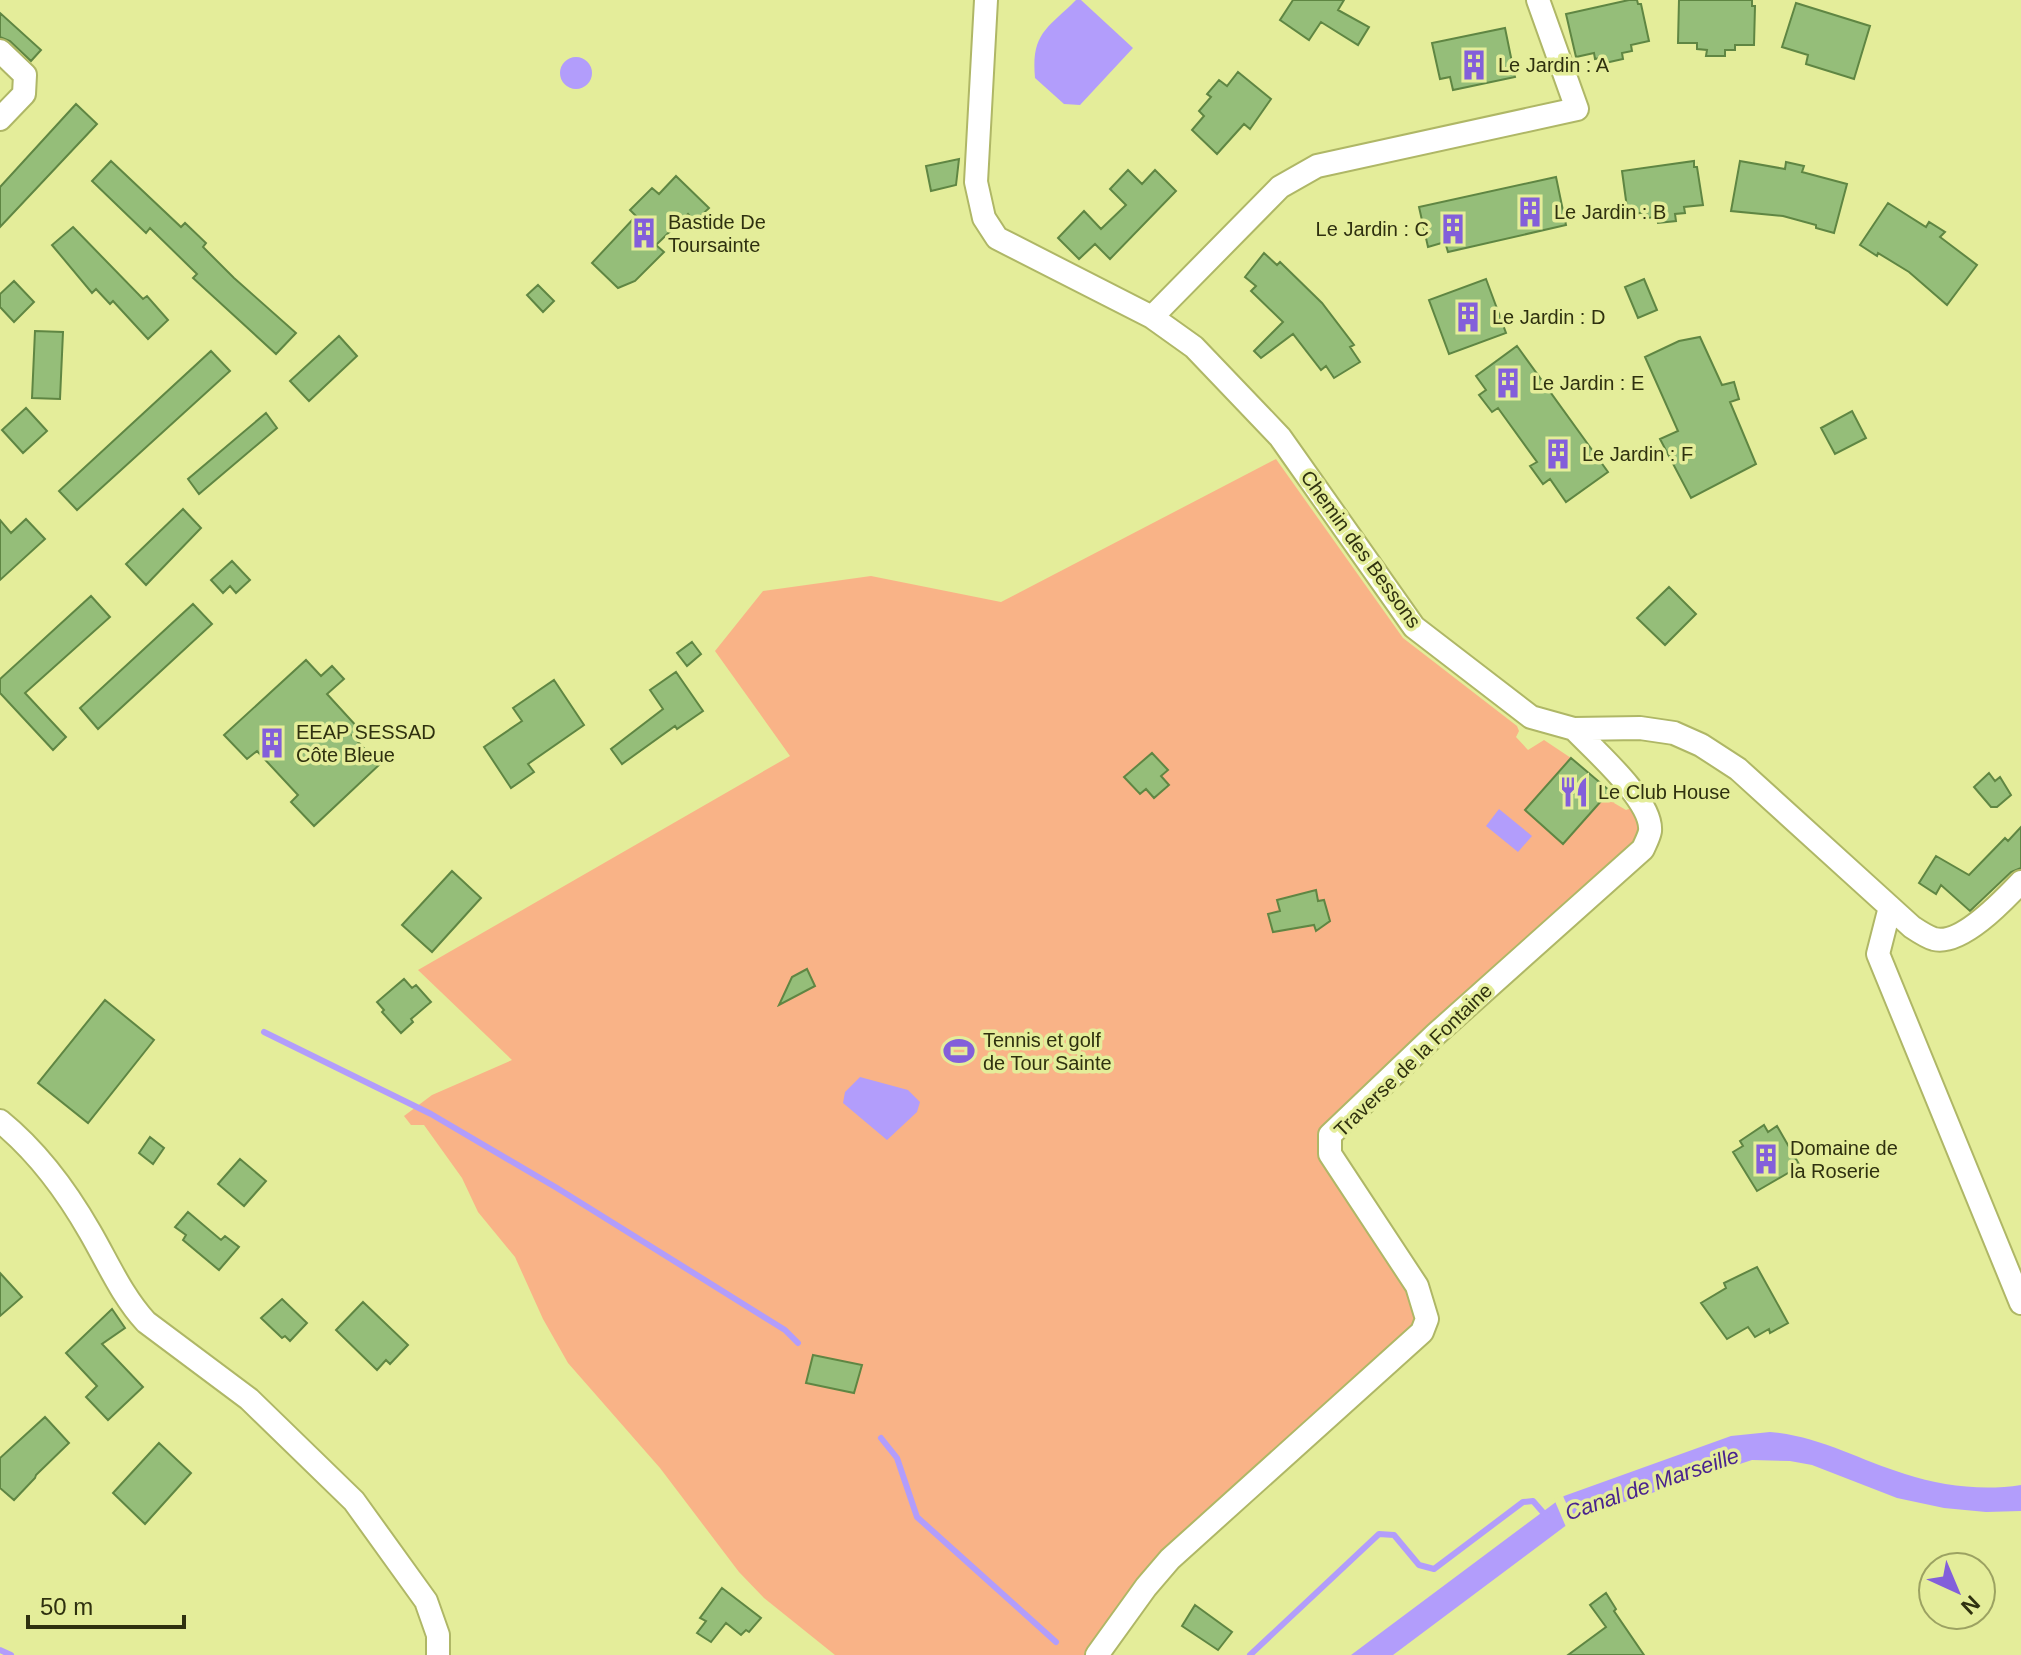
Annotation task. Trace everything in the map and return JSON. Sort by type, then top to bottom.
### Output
[{"type":"street","name":"Chemin des Bessons","points":[[986,0],[976,182],[984,218],[997,238],[1152,317],[1194,347],[1280,437],[1414,627],[1531,717],[1574,729],[1640,728],[1674,733],[1701,745],[1738,769],[1912,927],[1934,939],[1949,939],[1965,932],[2018,892]]},
{"type":"street","points":[[1152,317],[1280,187],[1317,166],[1577,109],[1538,0]]},
{"type":"street","points":[[0,51],[25,75],[24,94],[0,119]]},
{"type":"street","name":"Traverse de la Fontaine","points":[[1097,1655],[1170,1559],[1422,1332],[1427,1319],[1417,1286],[1330,1154],[1330,1135],[1436,1034],[1643,849],[1650,830],[1646,811],[1574,729]]},
{"type":"street","points":[[1890,907],[1878,954],[2021,1303]]},
{"type":"street","points":[[0,1121],[51,1170],[132,1307],[146,1322],[249,1399],[354,1501],[426,1601],[438,1635],[438,1655]]},
{"type":"shaded area","name":"Tennis et golf de Tour Sainte","points":[[1276,459],[1403,638],[1517,726],[1519,731],[1516,737],[1528,750],[1544,740],[1618,797],[1614,803],[1626,810],[1634,807],[1642,828],[1639,847],[1469,997],[1459,997],[1432,1021],[1432,1034],[1321,1138],[1410,1286],[1417,1328],[1289,1446],[1091,1655],[835,1655],[764,1598],[739,1572],[660,1468],[568,1363],[543,1319],[515,1257],[478,1212],[462,1178],[424,1125],[411,1125],[404,1116],[432,1095],[512,1060],[418,970],[790,756],[715,651],[763,591],[871,576],[1001,602]]},
{"type":"water","points":[[1076,0],[1081,0],[1133,48],[1080,105],[1064,104],[1035,78],[1034,63],[1043,33]]},
{"type":"water","points":[[576,57],[587,62],[592,73],[587,84],[576,89],[565,84],[560,73],[565,62]]},
{"type":"water","points":[[1499,809],[1532,836],[1518,852],[1486,826]]},
{"type":"water","points":[[860,1077],[908,1090],[920,1102],[917,1112],[887,1140],[843,1103],[845,1092]]},
{"type":"water","name":"Canal de Marseille","points":[[1770,1432],[1822,1443],[1933,1482],[1977,1487],[2021,1485],[2021,1511],[1944,1508],[1897,1498],[1812,1465],[1752,1460],[1576,1518],[1393,1655],[1351,1655],[1564,1496],[1731,1436]]},
{"type":"pier","points":[[1563,1496],[1575,1523],[1566,1527],[1554,1499]]},
{"type":"building","points":[[1293,0],[1344,0],[1338,10],[1369,27],[1358,45],[1321,22],[1309,40],[1280,20]]},
{"type":"building","points":[[1637,0],[1641,4],[1649,41],[1631,45],[1632,51],[1622,53],[1623,59],[1605,63],[1604,57],[1595,59],[1594,53],[1576,57],[1566,14]]},
{"type":"building","points":[[1679,0],[1752,0],[1752,6],[1755,6],[1754,45],[1735,45],[1735,50],[1725,50],[1725,56],[1706,56],[1707,50],[1697,49],[1697,43],[1678,43]]},
{"type":"building","points":[[1796,3],[1870,26],[1854,79],[1806,64],[1808,55],[1782,47]]},
{"type":"building","points":[[0,13],[41,50],[31,61],[10,41],[0,37]]},
{"type":"building","name":"Le Jardin : A","points":[[1505,28],[1515,77],[1453,90],[1450,77],[1440,79],[1432,43]]},
{"type":"building","points":[[1238,72],[1271,99],[1250,129],[1244,124],[1217,154],[1192,130],[1204,116],[1199,111],[1211,97],[1207,94],[1219,80],[1227,86]]},
{"type":"building","points":[[76,104],[97,124],[0,227],[0,187]]},
{"type":"building","points":[[959,159],[956,185],[931,191],[926,166]]},
{"type":"building","points":[[111,161],[181,227],[185,223],[206,243],[203,247],[234,278],[296,333],[276,354],[193,278],[197,274],[150,228],[146,233],[92,181]]},
{"type":"building","points":[[1694,161],[1703,205],[1684,207],[1685,213],[1675,214],[1676,221],[1658,223],[1657,217],[1647,218],[1646,212],[1628,215],[1622,171]]},
{"type":"building","points":[[1740,161],[1785,169],[1786,162],[1804,166],[1802,172],[1847,184],[1834,233],[1783,216],[1731,211]]},
{"type":"building","points":[[1128,170],[1142,184],[1155,170],[1176,191],[1110,259],[1095,244],[1079,259],[1058,238],[1084,211],[1101,229],[1126,205],[1110,189]]},
{"type":"building","name":"Bastide De Toursainte","points":[[676,176],[709,208],[695,222],[688,214],[656,245],[664,252],[635,281],[618,288],[592,263],[636,216],[630,210],[652,188],[659,194]]},
{"type":"building","points":[[1556,177],[1566,225],[1448,252],[1445,242],[1428,247],[1419,207]]},
{"type":"building","points":[[1888,203],[1926,227],[1929,222],[1945,232],[1940,237],[1977,265],[1947,305],[1909,272],[1860,245]]},
{"type":"building","points":[[73,227],[143,299],[147,296],[168,320],[148,339],[113,301],[110,304],[96,289],[92,293],[52,245]]},
{"type":"building","points":[[1264,253],[1277,265],[1280,262],[1322,303],[1354,345],[1350,347],[1360,362],[1334,378],[1326,366],[1321,370],[1293,334],[1261,358],[1254,351],[1283,322],[1251,291],[1256,286],[1245,277]]},
{"type":"building","name":"Le Jardin : D","points":[[1486,279],[1506,333],[1449,354],[1429,300]]},
{"type":"building","points":[[1644,279],[1657,310],[1638,318],[1625,287]]},
{"type":"building","points":[[14,281],[34,302],[14,322],[0,307],[0,294]]},
{"type":"building","points":[[538,285],[554,301],[543,312],[527,295]]},
{"type":"building","points":[[35,331],[63,332],[60,399],[32,398]]},
{"type":"building","points":[[339,336],[357,356],[309,401],[290,381]]},
{"type":"building","points":[[1700,337],[1722,385],[1734,382],[1739,399],[1730,402],[1756,464],[1691,498],[1660,439],[1678,431],[1645,357],[1679,341]]},
{"type":"building","points":[[1517,346],[1608,472],[1566,502],[1550,479],[1543,484],[1530,466],[1537,462],[1498,408],[1492,412],[1479,395],[1486,390],[1476,376]]},
{"type":"building","points":[[211,351],[230,371],[77,510],[59,491]]},
{"type":"building","points":[[26,408],[47,431],[23,453],[2,430]]},
{"type":"building","points":[[1852,411],[1866,438],[1835,454],[1821,428]]},
{"type":"building","points":[[266,413],[277,428],[199,494],[188,479]]},
{"type":"building","points":[[183,509],[201,528],[146,585],[126,564]]},
{"type":"building","points":[[26,519],[45,539],[0,580],[0,520],[11,533]]},
{"type":"building","points":[[232,561],[250,580],[236,593],[230,586],[223,593],[211,580]]},
{"type":"building","points":[[1669,587],[1696,614],[1665,645],[1637,618]]},
{"type":"building","points":[[91,596],[110,617],[25,693],[66,737],[53,750],[0,693],[0,679]]},
{"type":"building","points":[[193,604],[212,624],[98,729],[80,708]]},
{"type":"building","points":[[692,642],[701,654],[687,666],[677,653]]},
{"type":"building","name":"EEAP SESSAD Côte Bleue","points":[[306,660],[321,676],[332,666],[344,679],[327,694],[359,729],[352,735],[379,765],[314,826],[291,802],[298,795],[257,751],[247,759],[224,735]]},
{"type":"building","points":[[676,672],[703,711],[677,729],[675,726],[622,764],[611,749],[663,709],[650,690]]},
{"type":"building","points":[[554,680],[584,725],[528,764],[534,772],[511,788],[484,747],[522,721],[513,708]]},
{"type":"building","points":[[1152,753],[1168,770],[1161,776],[1169,785],[1154,798],[1146,789],[1140,794],[1124,777]]},
{"type":"building","name":"Le Club House","points":[[1571,758],[1610,791],[1563,844],[1525,810]]},
{"type":"building","points":[[1989,773],[1995,781],[2000,777],[2011,795],[1997,807],[1991,807],[1974,787]]},
{"type":"building","points":[[2021,827],[2021,868],[2011,872],[1970,911],[1941,885],[1936,894],[1919,883],[1936,856],[1969,875],[2005,838],[2008,841]]},
{"type":"building","points":[[452,871],[481,898],[432,952],[402,925]]},
{"type":"building","points":[[1316,890],[1318,901],[1324,900],[1330,921],[1316,931],[1314,925],[1273,932],[1268,914],[1280,911],[1277,900]]},
{"type":"building","points":[[807,969],[815,986],[779,1005],[792,977]]},
{"type":"building","points":[[404,979],[412,988],[416,985],[431,1002],[411,1019],[413,1022],[401,1033],[377,1002]]},
{"type":"building","points":[[105,1000],[154,1040],[88,1123],[38,1083]]},
{"type":"building","name":"Domaine de la Roserie","points":[[1764,1125],[1768,1132],[1777,1126],[1800,1166],[1757,1191],[1733,1152],[1743,1146],[1740,1141]]},
{"type":"building","points":[[150,1137],[164,1148],[153,1164],[139,1153]]},
{"type":"building","points":[[240,1159],[266,1181],[244,1206],[218,1184]]},
{"type":"building","points":[[188,1212],[221,1240],[225,1236],[239,1247],[219,1270],[183,1240],[186,1235],[175,1227]]},
{"type":"building","points":[[1757,1267],[1788,1323],[1755,1337],[1748,1327],[1727,1339],[1701,1303],[1726,1288],[1724,1283]]},
{"type":"building","points":[[0,1273],[22,1297],[0,1316]]},
{"type":"building","points":[[282,1299],[307,1323],[290,1341],[285,1336],[282,1338],[261,1318]]},
{"type":"building","points":[[363,1302],[408,1345],[390,1364],[386,1360],[377,1370],[336,1330]]},
{"type":"building","points":[[112,1309],[125,1328],[102,1344],[143,1387],[108,1420],[86,1397],[97,1386],[66,1353]]},
{"type":"building","points":[[813,1355],[862,1365],[854,1393],[806,1383]]},
{"type":"building","points":[[45,1417],[69,1443],[14,1500],[0,1488],[0,1458]]},
{"type":"building","points":[[159,1443],[191,1473],[145,1524],[113,1493]]},
{"type":"building","points":[[722,1588],[761,1618],[749,1632],[746,1630],[741,1635],[726,1623],[711,1642],[697,1633],[706,1621],[700,1618]]},
{"type":"building","points":[[1606,1593],[1616,1609],[1614,1611],[1644,1655],[1568,1655],[1606,1627],[1590,1605]]},
{"type":"building","points":[[1195,1605],[1232,1632],[1218,1650],[1182,1626]]},
{"type":"waterway","points":[[264,1032],[431,1114],[557,1188],[785,1330],[798,1343]]},
{"type":"waterway","points":[[881,1438],[897,1458],[917,1517],[1056,1642]]},
{"type":"waterway","points":[[1250,1655],[1379,1534],[1394,1535],[1419,1565],[1434,1569],[1523,1502],[1533,1501],[1547,1517]]},
{"type":"waterway","points":[[0,1650],[11,1655]]},
{"type":"place","name":"Le Jardin : A","points":[[1474,65]]},
{"type":"place","name":"Le Jardin : B","points":[[1530,212]]},
{"type":"place","name":"Le Jardin : C","points":[[1453,229]]},
{"type":"place","name":"Bastide De Toursainte","points":[[644,233]]},
{"type":"place","name":"Le Jardin : D","points":[[1468,317]]},
{"type":"place","name":"Le Jardin : E","points":[[1508,383]]},
{"type":"place","name":"Le Jardin : F","points":[[1558,454]]},
{"type":"place","name":"EEAP SESSAD Côte Bleue","points":[[272,743]]},
{"type":"place","name":"Le Club House","points":[[1574,792]]},
{"type":"place","name":"Tennis et golf de Tour Sainte","points":[[959,1051]]},
{"type":"place","name":"Domaine de la Roserie","points":[[1766,1159]]}]
